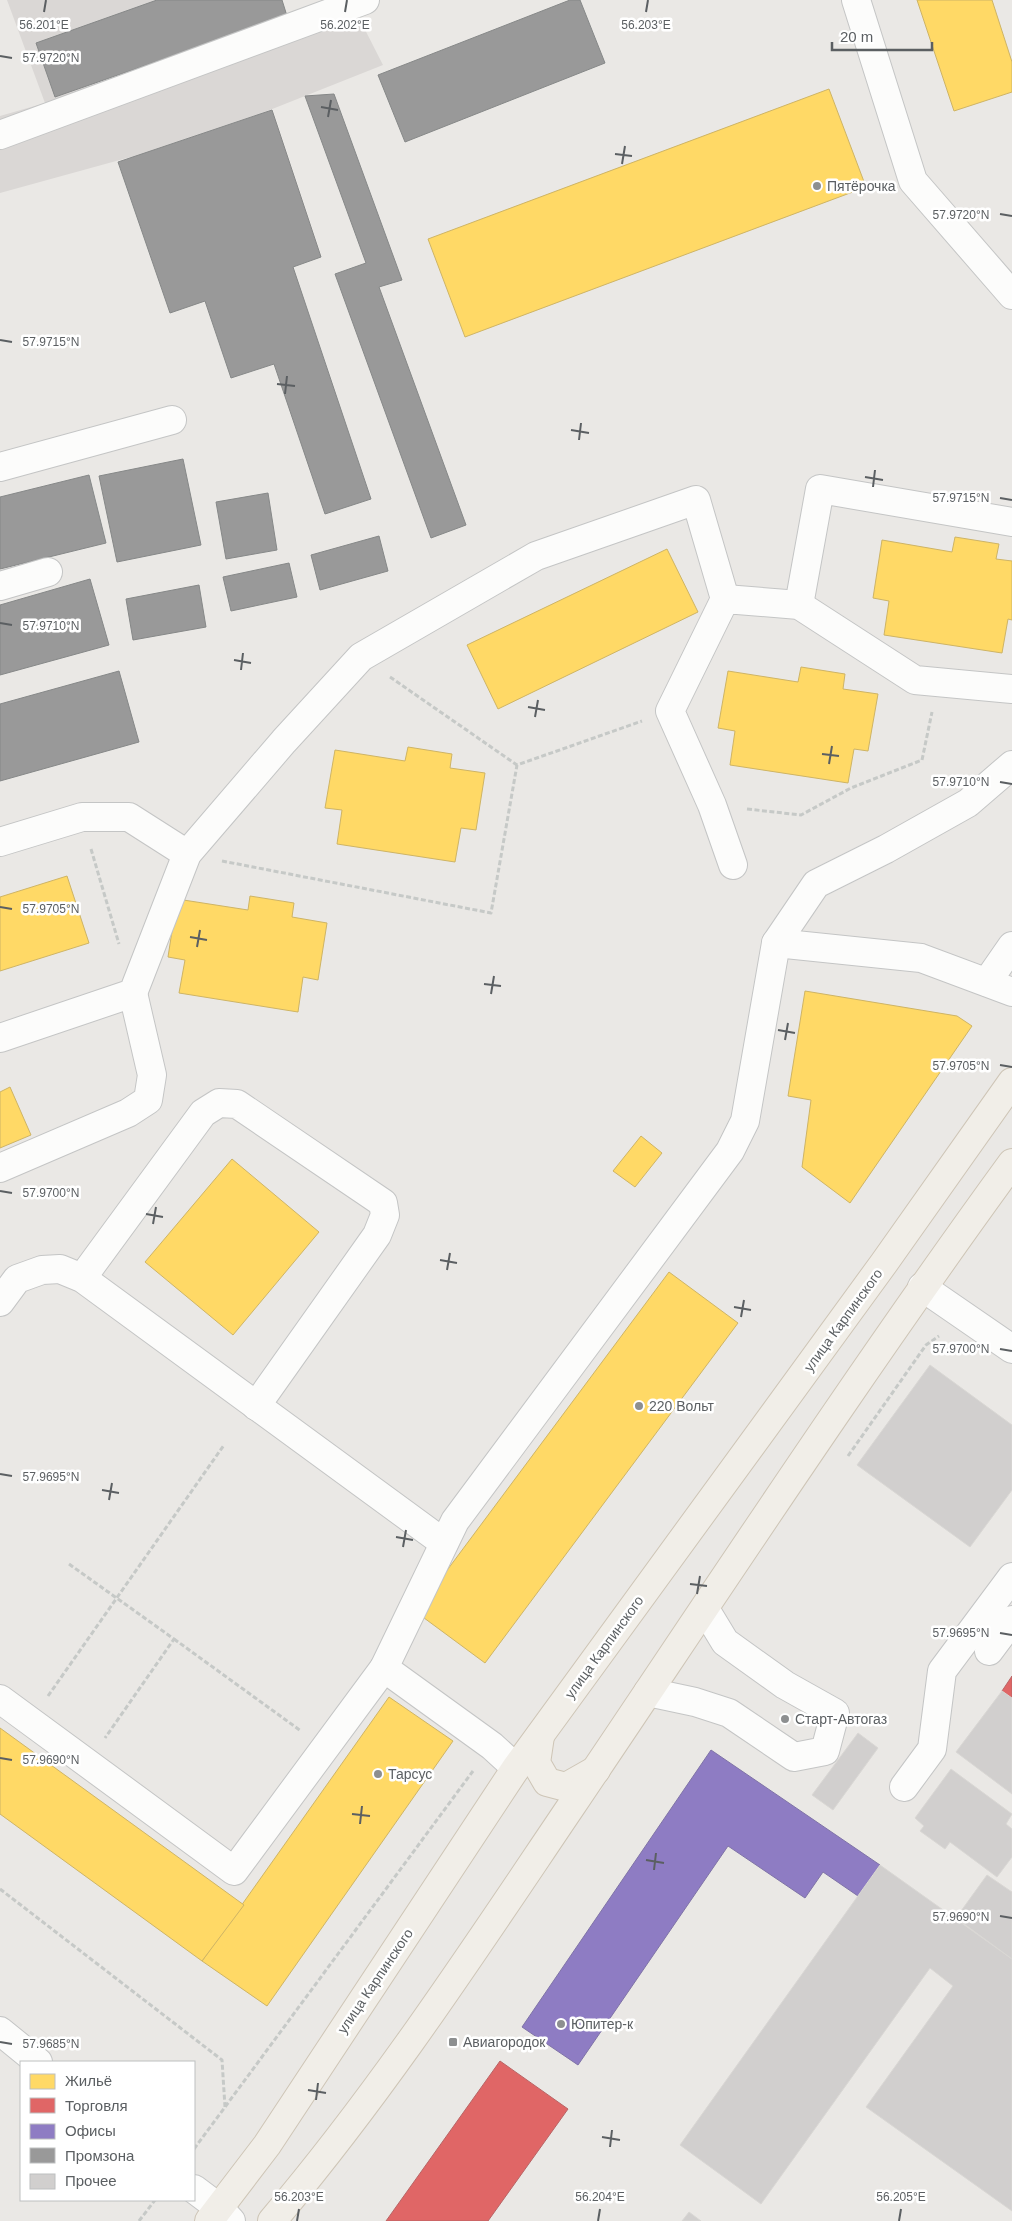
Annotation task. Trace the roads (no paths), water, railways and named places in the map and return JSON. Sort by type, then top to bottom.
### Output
[{"type":"main road","name":"улица Карпинского","points":[[219,2216],[516,1768],[884,1263],[1012,1082]]},
{"type":"main road","points":[[272,2221],[309,2177],[415,2038],[922,1287],[1012,1163]]},
{"type":"main road","points":[[540,1736],[536,1763],[547,1782],[566,1787],[596,1770]]},
{"type":"street","points":[[0,135],[8,134],[313,9],[365,0]]},
{"type":"street","points":[[856,0],[913,181],[1012,295]]},
{"type":"street","points":[[0,467],[172,420]]},
{"type":"street","points":[[799,605],[820,489],[1012,522]]},
{"type":"street","points":[[0,1168],[128,1113],[148,1100],[152,1075],[133,993],[187,854],[284,741],[361,657],[536,556],[696,500],[725,599],[670,711],[712,805],[734,866]]},
{"type":"street","points":[[0,586],[48,572]]},
{"type":"street","points":[[725,599],[799,605],[915,680],[1012,690]]},
{"type":"street","points":[[0,1699],[234,1871],[384,1668],[455,1521],[730,1152],[745,1121],[776,943],[816,884],[886,849],[968,803],[1012,765]]},
{"type":"street","points":[[0,842],[82,817],[129,817],[187,854]]},
{"type":"street","points":[[776,943],[921,958],[1000,987],[1012,946]]},
{"type":"street","points":[[0,1038],[133,993]]},
{"type":"street","points":[[82,1278],[204,1113],[219,1103],[237,1104],[384,1203],[385,1215],[378,1235],[256,1406]]},
{"type":"street","points":[[0,1302],[17,1279],[42,1270],[60,1269],[82,1278],[444,1544]]},
{"type":"street","points":[[922,1287],[1012,1349]]},
{"type":"street","points":[[904,1787],[932,1749],[942,1671],[1012,1578]]},
{"type":"street","points":[[648,1692],[695,1702],[729,1713],[794,1757],[825,1751],[835,1713],[785,1686],[725,1642],[705,1609]]},
{"type":"street","points":[[989,1651],[1012,1620]]},
{"type":"street","points":[[384,1668],[492,1746],[516,1768]]},
{"type":"street","points":[[0,2031],[37,2061]]},
{"type":"street","points":[[195,2190],[219,2216]]},
{"type":"place","name":"Пятёрочка","points":[[817,186]]},
{"type":"place","name":"220 Вольт","points":[[639,1406]]},
{"type":"place","name":"Старт-Автогаз","points":[[785,1719]]},
{"type":"place","name":"Тарсус","points":[[378,1774]]},
{"type":"place","name":"Юпитер-к","points":[[561,2024]]},
{"type":"place","name":"Авиагородок","points":[[453,2042]]}]
